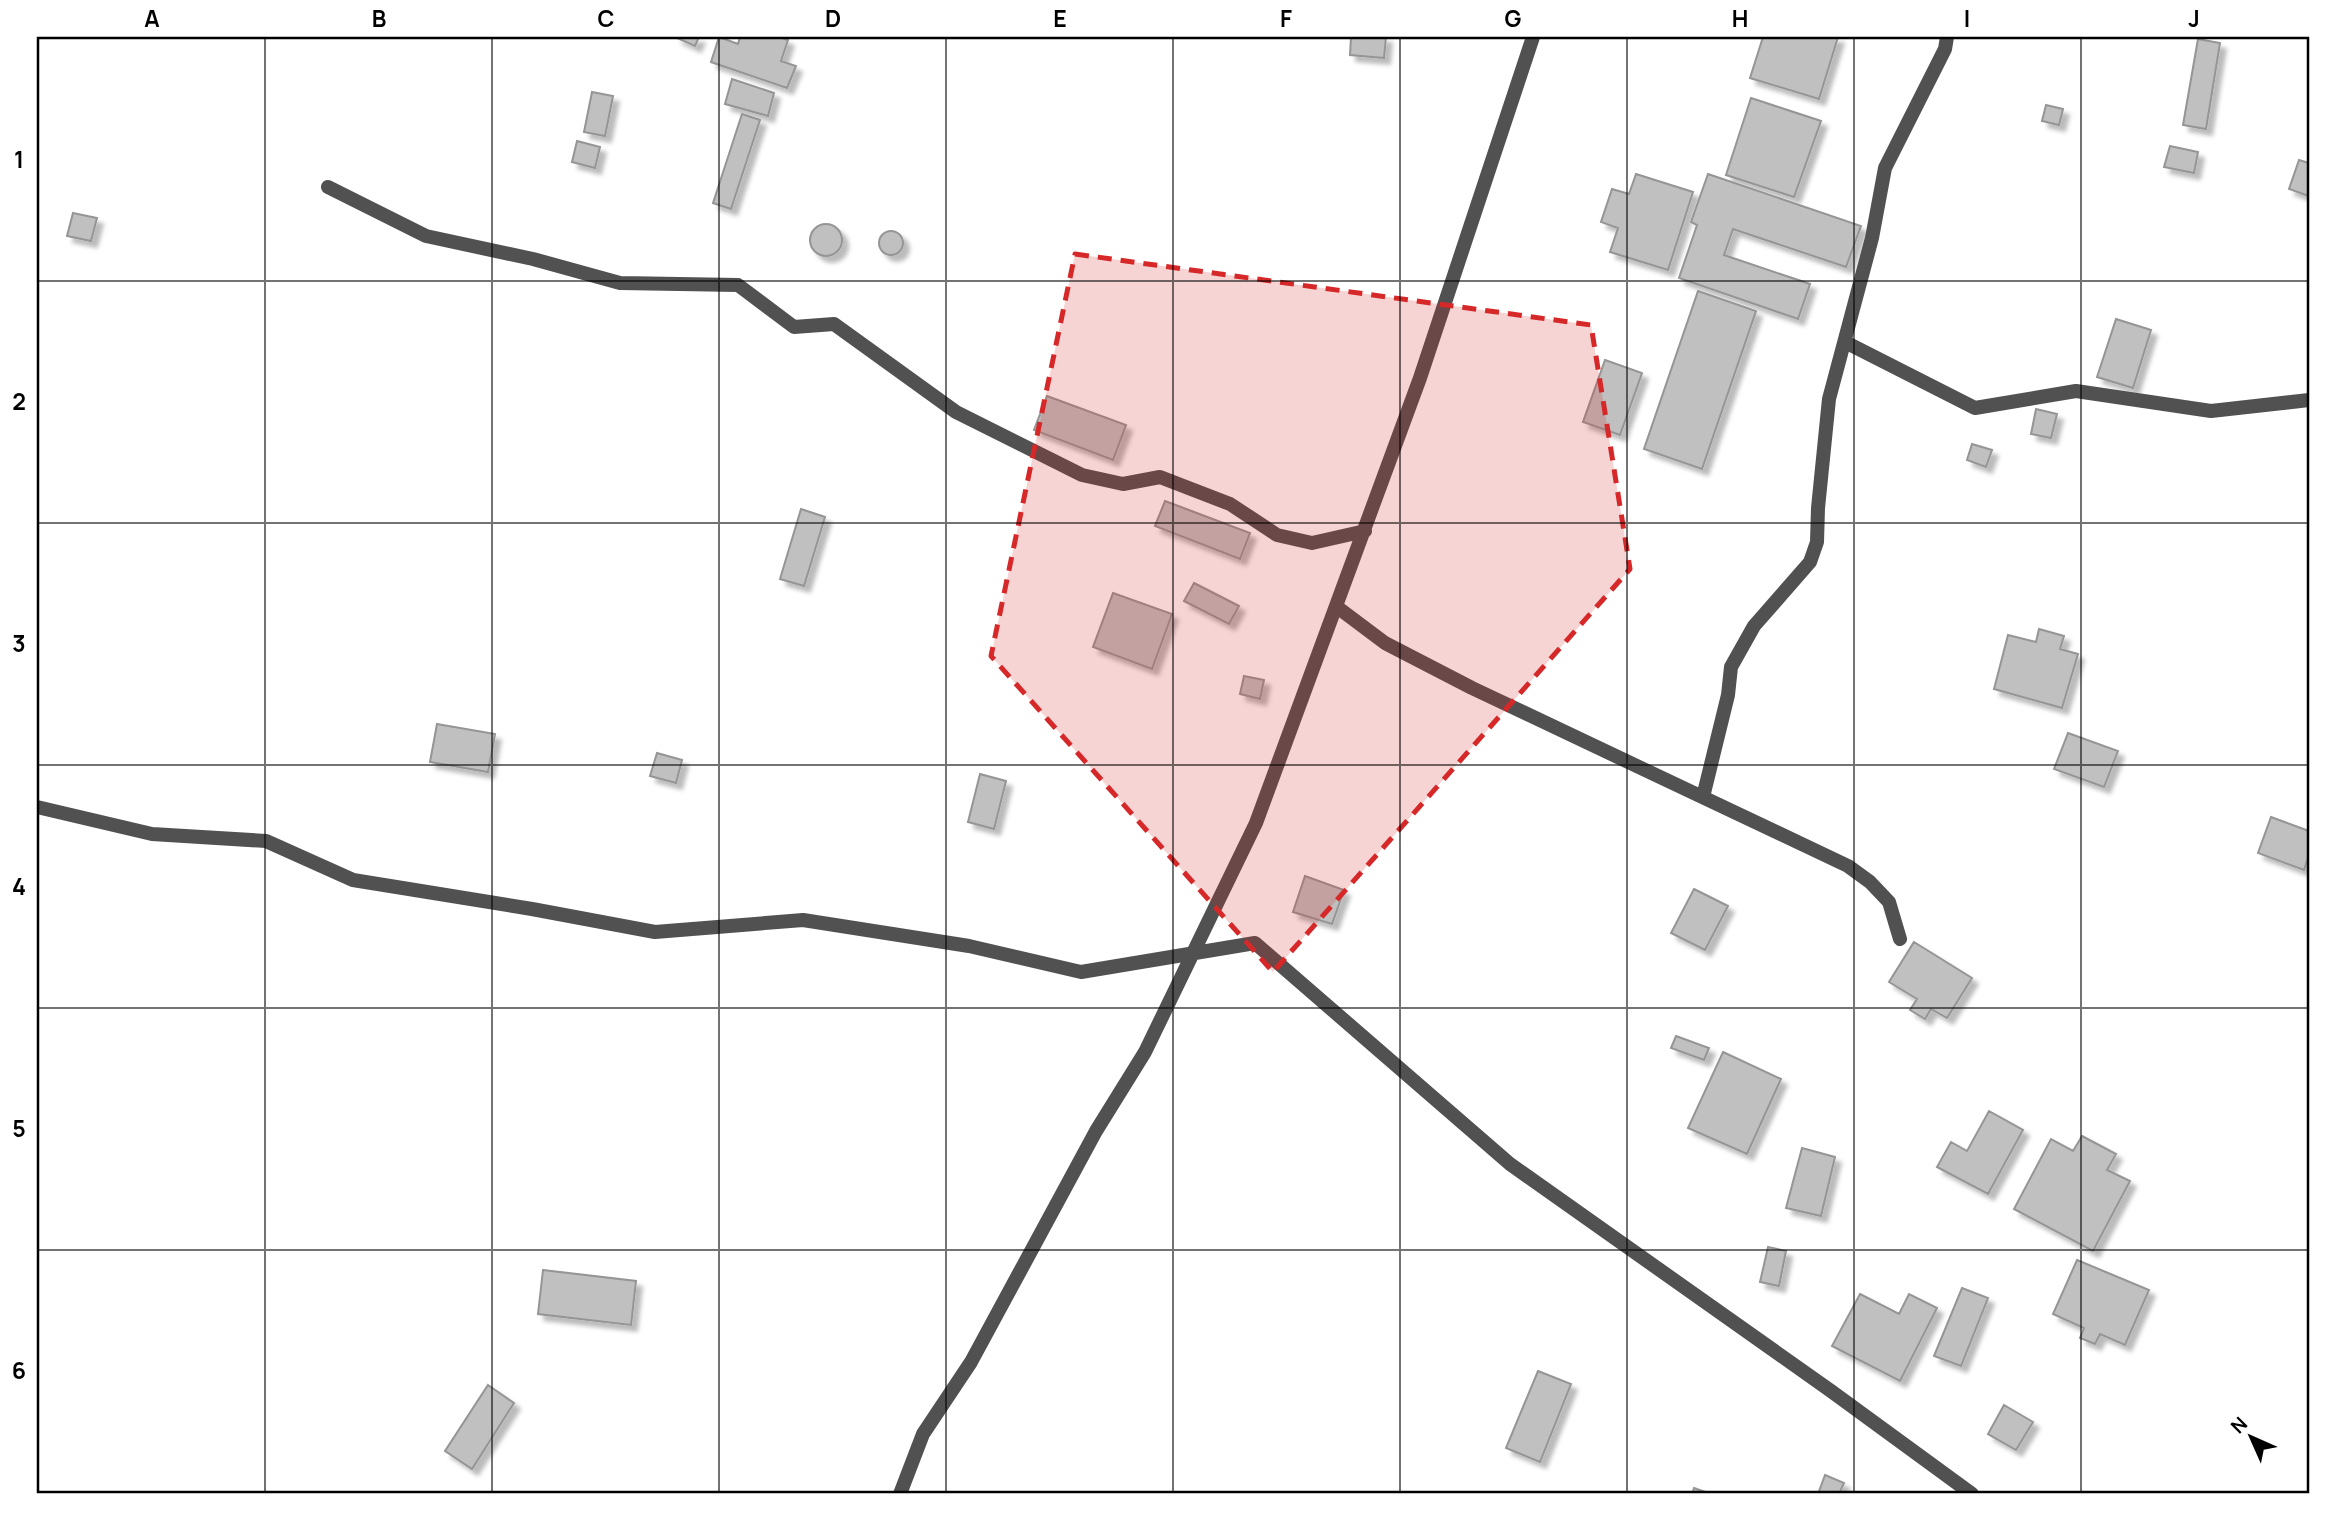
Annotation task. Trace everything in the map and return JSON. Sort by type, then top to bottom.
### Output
[{"type":"street","points":[[900,1494],[923,1434],[971,1362],[1096,1131],[1145,1052],[1256,823],[1420,378],[1533,37]]},
{"type":"street","points":[[1703,797],[1728,695],[1731,667],[1754,626],[1810,562],[1817,542],[1829,398],[1872,238],[1885,168],[1945,49],[1947,37]]},
{"type":"street","points":[[328,187],[426,236],[620,283],[738,285],[794,327],[834,324],[956,412],[1082,475],[1123,484],[1160,477],[1230,504],[1277,535],[1312,543],[1365,531]]},
{"type":"street","points":[[1845,342],[1975,408],[2076,391],[2211,411],[2309,400]]},
{"type":"street","points":[[1337,607],[1385,643],[1472,688],[1848,866],[1870,882],[1889,902],[1899,939]]},
{"type":"street","points":[[37,807],[152,834],[266,841],[353,880],[655,932],[803,920],[969,946],[1082,972],[1255,943],[1510,1164],[1972,1494]]},
{"type":"highlighted area","points":[[1075,254],[1591,325],[1630,569],[1273,972],[991,656]]},
{"type":"building","points":[[675,37],[699,37],[695,46]]},
{"type":"building","points":[[719,37],[738,44],[740,37],[779,37],[788,40],[781,61],[796,66],[787,88],[711,62]]},
{"type":"building","points":[[1351,37],[1386,37],[1384,58],[1350,55]]},
{"type":"building","points":[[1763,37],[1838,37],[1819,99],[1750,78]]},
{"type":"building","points":[[2198,39],[2220,43],[2206,129],[2183,125]]},
{"type":"building","points":[[732,79],[774,93],[768,116],[725,104]]},
{"type":"building","points":[[592,92],[613,96],[605,136],[584,132]]},
{"type":"building","points":[[1751,98],[1821,121],[1794,197],[1726,175]]},
{"type":"building","points":[[2046,105],[2063,109],[2059,125],[2042,121]]},
{"type":"building","points":[[742,114],[760,120],[731,209],[713,203]]},
{"type":"building","points":[[577,141],[600,147],[595,168],[572,162]]},
{"type":"building","points":[[2170,146],[2198,152],[2194,173],[2164,167]]},
{"type":"building","points":[[2299,160],[2309,163],[2309,196],[2289,189]]},
{"type":"building","points":[[1636,174],[1693,192],[1668,270],[1610,252],[1618,228],[1601,222],[1612,189],[1629,194]]},
{"type":"building","points":[[1708,174],[1861,226],[1846,267],[1733,229],[1724,255],[1810,284],[1798,319],[1679,278],[1697,225],[1691,222]]},
{"type":"building","points":[[73,213],[97,218],[91,241],[67,236]]},
{"type":"building","points":[[826,224],[837,229],[842,240],[837,251],[826,256],[815,251],[810,240],[815,229]]},
{"type":"building","points":[[891,231],[899,235],[903,243],[899,251],[891,255],[883,251],[879,243],[883,235]]},
{"type":"building","points":[[1698,291],[1756,311],[1702,469],[1644,449]]},
{"type":"building","points":[[2116,319],[2151,330],[2133,388],[2097,377]]},
{"type":"building","points":[[1605,360],[1642,373],[1620,435],[1583,422]]},
{"type":"building","points":[[1047,396],[1126,425],[1113,460],[1034,430]]},
{"type":"building","points":[[2036,409],[2057,414],[2051,438],[2031,434]]},
{"type":"building","points":[[1972,444],[1992,450],[1986,467],[1967,460]]},
{"type":"building","points":[[1165,501],[1250,533],[1240,559],[1155,526]]},
{"type":"building","points":[[801,509],[825,517],[804,586],[780,579]]},
{"type":"building","points":[[1194,583],[1239,606],[1229,624],[1184,601]]},
{"type":"building","points":[[1113,593],[1172,614],[1152,669],[1093,647]]},
{"type":"building","points":[[2039,629],[2064,636],[2060,649],[2078,654],[2062,708],[1994,689],[2008,635],[2036,642]]},
{"type":"building","points":[[1244,676],[1264,680],[1260,699],[1240,694]]},
{"type":"building","points":[[437,724],[495,734],[488,772],[430,762]]},
{"type":"building","points":[[2068,733],[2118,751],[2104,787],[2054,769]]},
{"type":"building","points":[[657,753],[682,760],[676,783],[650,776]]},
{"type":"building","points":[[980,774],[1006,781],[994,829],[968,822]]},
{"type":"building","points":[[2271,817],[2309,831],[2309,855],[2304,870],[2258,853]]},
{"type":"building","points":[[1305,876],[1344,890],[1332,924],[1293,912]]},
{"type":"building","points":[[1694,889],[1728,906],[1705,950],[1671,933]]},
{"type":"building","points":[[1914,942],[1972,978],[1947,1018],[1931,1009],[1925,1019],[1910,1010],[1917,999],[1889,982]]},
{"type":"building","points":[[1676,1036],[1709,1048],[1704,1060],[1671,1048]]},
{"type":"building","points":[[1723,1052],[1781,1079],[1747,1154],[1688,1128]]},
{"type":"building","points":[[1989,1111],[2023,1130],[1988,1194],[1937,1167],[1951,1142],[1967,1151]]},
{"type":"building","points":[[2082,1136],[2116,1154],[2107,1170],[2130,1181],[2093,1251],[2014,1209],[2051,1139],[2073,1151]]},
{"type":"building","points":[[1802,1148],[1835,1157],[1821,1216],[1786,1208]]},
{"type":"building","points":[[1768,1247],[1786,1251],[1779,1286],[1760,1282]]},
{"type":"building","points":[[2077,1260],[2149,1290],[2125,1345],[2100,1334],[2095,1344],[2080,1338],[2084,1328],[2053,1314]]},
{"type":"building","points":[[543,1270],[636,1281],[631,1325],[538,1314]]},
{"type":"building","points":[[1962,1288],[1988,1298],[1961,1366],[1934,1356]]},
{"type":"building","points":[[1860,1294],[1899,1314],[1909,1294],[1937,1308],[1900,1381],[1832,1346]]},
{"type":"building","points":[[1538,1371],[1571,1384],[1540,1462],[1506,1448]]},
{"type":"building","points":[[488,1385],[514,1403],[472,1469],[445,1451]]},
{"type":"building","points":[[2004,1405],[2033,1422],[2016,1450],[1988,1434]]},
{"type":"building","points":[[1825,1475],[1844,1483],[1839,1494],[1818,1494]]},
{"type":"building","points":[[1694,1488],[1711,1494],[1692,1494]]}]
